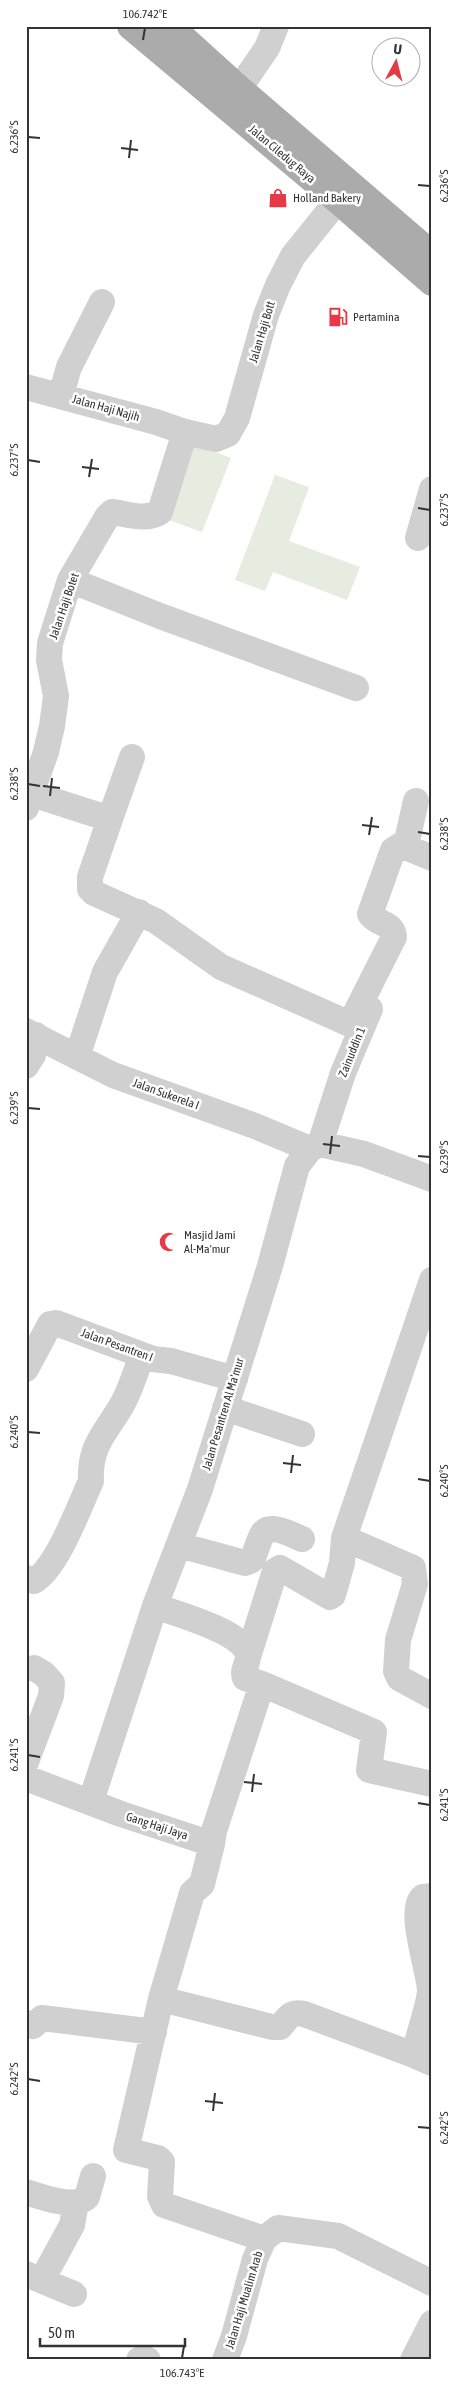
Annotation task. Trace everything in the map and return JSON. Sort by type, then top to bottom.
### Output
[{"type":"main road","name":"Jalan Ciledug Raya","points":[[131,26],[338,200],[432,282]]},
{"type":"main road","name":"Jalan Ciledug Raya","points":[[169,26],[239,89],[432,255]]},
{"type":"street","points":[[239,89],[267,48],[276,26]]},
{"type":"street","name":"Jalan Haji Bott","points":[[185,432],[216,439],[228,434],[232,429],[266,315],[278,284],[293,256],[338,200]]},
{"type":"street","points":[[60,395],[69,367],[102,302]]},
{"type":"street","name":"Jalan Haji Najih","points":[[26,387],[60,395],[185,432]]},
{"type":"street","name":"Jalan Haji Botet","points":[[28,798],[46,752],[52,726],[56,696],[49,660],[50,643],[70,580],[106,517],[112,512],[145,517],[154,516],[160,512],[185,432]]},
{"type":"street","points":[[418,538],[432,489]]},
{"type":"street","points":[[70,580],[160,616],[356,688]]},
{"type":"street","points":[[77,1057],[105,972],[139,912],[94,893],[90,888],[90,876],[132,757]]},
{"type":"street","points":[[28,798],[110,820]]},
{"type":"street","points":[[416,801],[406,845],[432,858]]},
{"type":"street","name":"Zainuddin 1","points":[[139,912],[221,967],[350,1024],[394,937],[394,931],[390,927],[372,917],[370,908],[394,850],[401,845],[406,845]]},
{"type":"street","name":"Zainuddin 1","points":[[315,1147],[343,1073],[385,976],[386,971],[381,963]]},
{"type":"street","points":[[26,1066],[33,1055],[31,1033]]},
{"type":"street","name":"Jalan Sukerela I","points":[[31,1033],[113,1075],[315,1147]]},
{"type":"street","points":[[315,1147],[364,1154],[432,1179]]},
{"type":"street","name":"Jalan Pesantren Al Ma'mur","points":[[91,1801],[156,1606],[200,1489],[270,1266],[297,1166],[315,1147]]},
{"type":"street","points":[[432,1280],[344,1538],[342,1563],[333,1595],[330,1598],[280,1568],[275,1571],[243,1673],[245,1678],[374,1732],[369,1770],[432,1784]]},
{"type":"street","name":"Jalan Pesantren I","points":[[26,1369],[46,1330],[50,1324],[56,1323],[142,1355],[235,1379]]},
{"type":"street","points":[[26,1578],[34,1581],[41,1577],[53,1561],[91,1481],[90,1470],[99,1438],[122,1404],[142,1355]]},
{"type":"street","points":[[226,1408],[302,1434]]},
{"type":"street","points":[[179,1545],[245,1563],[252,1560],[263,1533],[268,1530],[286,1532],[302,1539]]},
{"type":"street","points":[[344,1538],[413,1568],[415,1584],[398,1640],[396,1671],[399,1678],[432,1696]]},
{"type":"street","points":[[156,1606],[222,1630],[244,1647],[248,1657]]},
{"type":"street","points":[[26,1762],[50,1696],[52,1683],[44,1674],[34,1668]]},
{"type":"street","points":[[262,1684],[213,1838],[202,1884],[192,1893],[161,1999],[126,2150],[151,2155],[162,2162],[160,2196],[164,2205],[264,2240],[278,2228],[338,2236],[432,2283]]},
{"type":"street","name":"Gang Haji Jaya","points":[[26,1778],[91,1801],[121,1814],[213,1838]]},
{"type":"street","points":[[161,1999],[272,2027],[280,2027],[288,2016],[296,2012],[423,2059],[430,1991],[419,1938],[418,1904],[423,1897],[432,1896]]},
{"type":"street","points":[[26,2023],[33,2026],[42,2018],[154,2032]]},
{"type":"street","points":[[26,2192],[46,2199],[76,2204],[87,2197],[93,2176]]},
{"type":"street","points":[[74,2294],[34,2277],[72,2225],[76,2204]]},
{"type":"street","name":"Jalan Haji Mualim Arab","points":[[226,2360],[255,2259],[264,2240]]},
{"type":"street","points":[[413,2360],[432,2322]]},
{"type":"street","points":[[139,2360],[143,2358],[148,2360]]},
{"type":"shaded area","points":[[192,443],[231,458],[202,532],[163,518]]},
{"type":"shaded area","points":[[275,475],[309,487],[289,541],[360,567],[347,600],[273,572],[265,591],[235,580]]},
{"type":"place","name":"Holland Bakery","points":[[278,198]]},
{"type":"place","name":"Pertamina","points":[[338,317]]},
{"type":"place","name":"Masjid Jami Al-Ma'mur","points":[[169,1242]]}]
